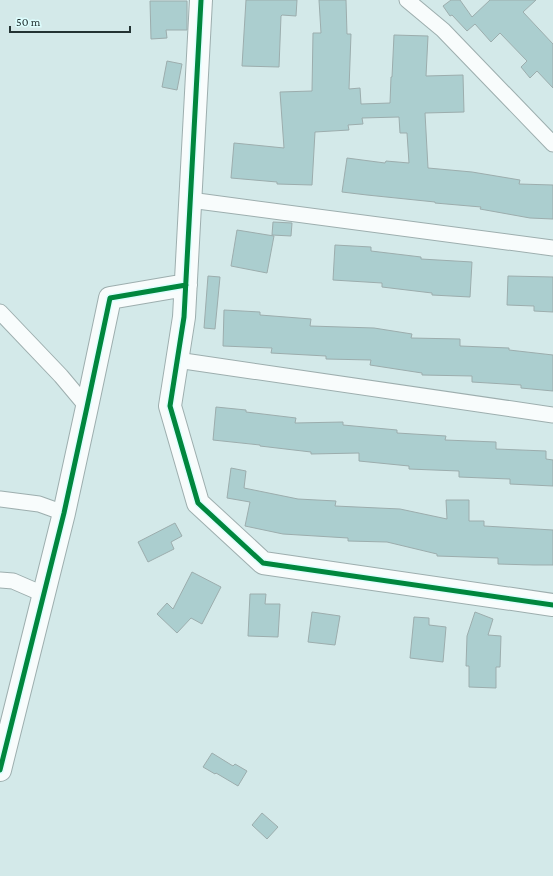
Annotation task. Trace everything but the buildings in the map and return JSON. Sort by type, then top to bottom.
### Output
[{"type":"street","points":[[201,0],[184,317],[170,406],[198,503],[263,563],[553,604]]},
{"type":"street","points":[[407,0],[443,30],[553,144]]},
{"type":"street","points":[[190,200],[553,248]]},
{"type":"street","points":[[0,770],[64,513],[110,298],[186,285]]},
{"type":"street","points":[[0,312],[61,376],[87,407]]},
{"type":"street","points":[[177,360],[553,415]]},
{"type":"street","points":[[0,499],[39,504],[64,513]]},
{"type":"street","points":[[0,580],[13,581],[44,594]]},
{"type":"cycle path","points":[[201,0],[184,317],[170,406],[198,503],[263,563],[553,605]]},
{"type":"cycle path","points":[[0,770],[64,513],[110,298],[186,285]]}]
